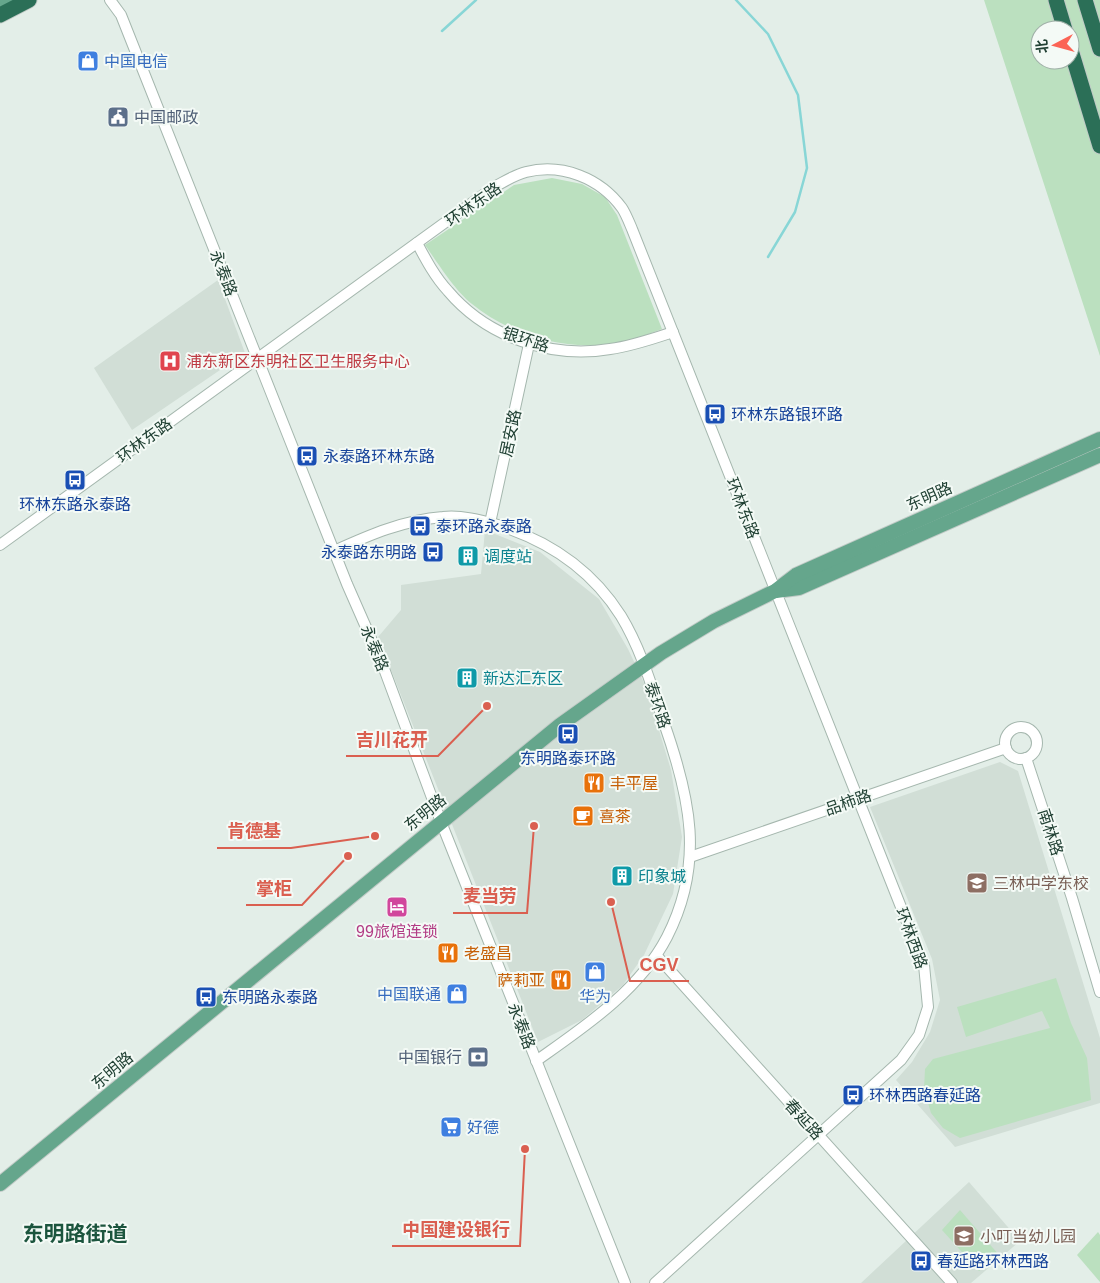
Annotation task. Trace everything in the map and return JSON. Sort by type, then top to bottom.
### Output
[{"type":"highway","points":[[3,9],[28,0]]},
{"type":"highway","points":[[1056,0],[1062,20]]},
{"type":"highway","points":[[1085,0],[1100,48]]},
{"type":"highway","points":[[1077,70],[1100,146]]},
{"type":"main road","name":"东明路","points":[[1026,480],[1100,439]]},
{"type":"main road","name":"东明路","points":[[0,1184],[560,725],[644,664],[684,638],[775,591],[796,575],[1026,480],[1100,455]]},
{"type":"street","name":"永泰路","points":[[110,0],[121,16],[334,551],[383,666],[441,822],[625,1283]]},
{"type":"street","name":"永泰路","points":[[120,0],[121,16]]},
{"type":"street","name":"环林东路","points":[[0,545],[494,187],[526,172],[559,170],[577,174],[594,182],[610,194],[623,209],[775,591]]},
{"type":"street","name":"银环路","points":[[417,243],[438,279],[458,302],[483,322],[529,344],[566,350],[609,350],[673,332]]},
{"type":"street","name":"居安路","points":[[490,523],[529,344]]},
{"type":"street","name":"泰环路","points":[[334,551],[390,528],[419,520],[446,517],[468,518],[510,529],[550,546],[571,560],[590,578],[606,595],[621,616],[644,664],[682,776],[688,807],[691,833],[690,857],[685,888],[678,912],[668,935],[656,956],[642,974],[604,1011],[536,1061]]},
{"type":"street","name":"环林西路","points":[[655,1283],[901,1060],[919,1035],[928,1006],[924,965],[775,591]]},
{"type":"street","points":[[1016,728],[1028,728],[1036,738],[1037,744],[1032,755],[1026,758],[1014,757],[1006,748],[1005,742],[1010,731],[1016,728]]},
{"type":"street","name":"品柿路","points":[[690,857],[1006,748]]},
{"type":"street","name":"南林路","points":[[1026,758],[1072,898],[1100,992]]},
{"type":"street","name":"春延路","points":[[656,956],[952,1283]]},
{"type":"shaded area","name":"浦东新区东明社区卫生服务中心","points":[[218,280],[245,353],[132,430],[94,368]]},
{"type":"shaded area","points":[[485,530],[540,552],[599,599],[628,649],[646,687],[671,770],[682,837],[673,894],[644,955],[623,985],[582,1020],[538,1042],[378,637],[401,610],[401,585],[481,574]]},
{"type":"shaded area","name":"三林中学东校","points":[[1000,762],[1018,771],[1100,1038],[1100,1103],[955,1147],[896,1080],[912,1062],[930,1032],[940,1000],[932,959],[870,807]]},
{"type":"shaded area","name":"小叮当幼儿园","points":[[969,1182],[1020,1241],[971,1283],[861,1283]]},
{"type":"green space","points":[[984,0],[1100,0],[1100,356]]},
{"type":"green space","points":[[552,178],[582,184],[605,197],[617,215],[662,329],[630,340],[589,345],[568,344],[527,334],[489,316],[466,299],[425,245],[514,185]]},
{"type":"green space","points":[[1056,978],[1071,1023],[1087,1058],[1091,1100],[960,1138],[943,1128],[931,1113],[924,1089],[925,1069],[933,1059],[1050,1028],[1042,1011],[966,1037],[957,1007]]},
{"type":"green space","points":[[960,1210],[999,1255],[979,1271],[942,1230]]},
{"type":"green space","points":[[1098,1232],[1100,1235],[1100,1282],[1077,1255]]},
{"type":"waterway","points":[[442,31],[476,0]]},
{"type":"waterway","points":[[736,0],[768,34],[798,95],[807,168],[795,212],[768,257]]},
{"type":"place","name":"中国电信","points":[[88,61]]},
{"type":"place","name":"中国邮政","points":[[118,117]]},
{"type":"place","name":"浦东新区东明社区卫生服务中心","points":[[170,361]]},
{"type":"place","name":"环林东路银环路","points":[[715,414]]},
{"type":"place","name":"永泰路环林东路","points":[[307,456]]},
{"type":"place","name":"环林东路永泰路","points":[[75,480]]},
{"type":"place","name":"泰环路永泰路","points":[[420,526]]},
{"type":"place","name":"永泰路东明路","points":[[433,552]]},
{"type":"place","name":"调度站","points":[[468,556]]},
{"type":"place","name":"新达汇东区","points":[[467,678]]},
{"type":"place","name":"吉川花开","points":[[487,706]]},
{"type":"place","name":"东明路泰环路","points":[[568,734]]},
{"type":"place","name":"丰平屋","points":[[594,783]]},
{"type":"place","name":"喜茶","points":[[583,816]]},
{"type":"place","name":"麦当劳","points":[[534,826]]},
{"type":"place","name":"肯德基","points":[[375,836]]},
{"type":"place","name":"掌柜","points":[[348,856]]},
{"type":"place","name":"印象城","points":[[622,876]]},
{"type":"place","name":"三林中学东校","points":[[977,883]]},
{"type":"place","name":"CGV","points":[[611,902]]},
{"type":"place","name":"99旅馆连锁","points":[[397,907]]},
{"type":"place","name":"老盛昌","points":[[448,953]]},
{"type":"place","name":"华为","points":[[595,972]]},
{"type":"place","name":"萨莉亚","points":[[561,980]]},
{"type":"place","name":"中国联通","points":[[457,994]]},
{"type":"place","name":"东明路永泰路","points":[[206,997]]},
{"type":"place","name":"中国银行","points":[[478,1057]]},
{"type":"place","name":"环林西路春延路","points":[[853,1095]]},
{"type":"place","name":"好德","points":[[451,1127]]},
{"type":"place","name":"中国建设银行","points":[[525,1149]]},
{"type":"place","name":"小叮当幼儿园","points":[[964,1236]]},
{"type":"place","name":"春延路环林西路","points":[[921,1261]]},
{"type":"district","name":"东明路街道","points":[[75,1234]]}]
